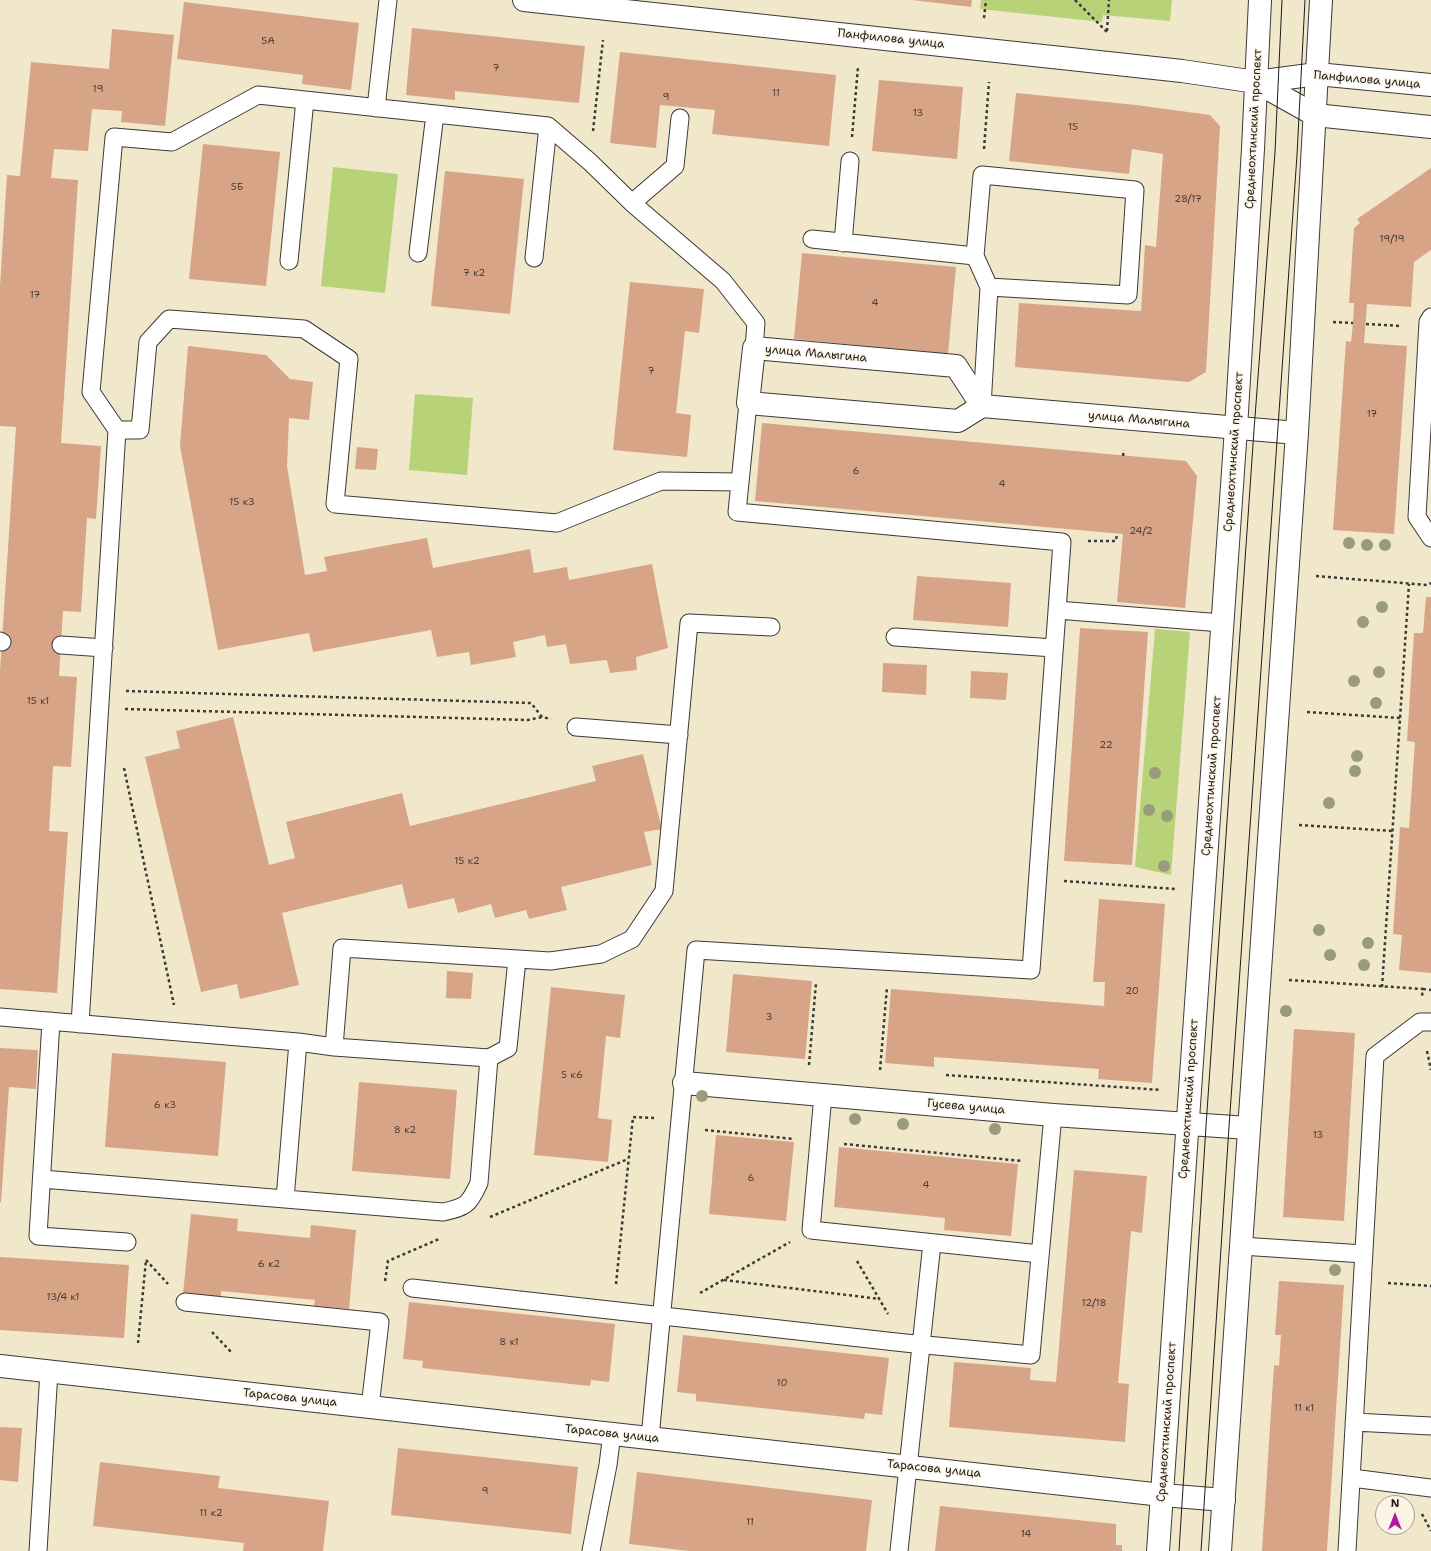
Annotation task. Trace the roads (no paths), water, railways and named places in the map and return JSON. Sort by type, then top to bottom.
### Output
[{"type":"street","name":"Панфилова улица","points":[[524,0],[1182,71],[1256,82],[1317,74],[1431,85]]},
{"type":"street","name":"Среднеохтинский проспект","points":[[1158,1551],[1236,428],[1260,0]]},
{"type":"street","points":[[1220,1551],[1297,433],[1321,0]]},
{"type":"street","name":"Панфилова улица","points":[[1256,82],[1315,115],[1431,127]]},
{"type":"street","name":"улица Малыгина","points":[[748,403],[754,348],[956,366],[982,406],[1297,433]]},
{"type":"street","points":[[748,403],[958,421],[982,406]]},
{"type":"street","name":"Гусева улица","points":[[684,1083],[1053,1115],[1249,1128]]},
{"type":"street","name":"Тарасова улица","points":[[0,1366],[1162,1495],[1224,1500]]},
{"type":"lane","points":[[376,108],[388,0]]},
{"type":"lane","points":[[80,1024],[117,430],[91,392],[114,138],[172,142],[258,95],[548,126],[590,162],[632,203],[723,281],[756,323],[754,348]]},
{"type":"lane","points":[[288,261],[305,100]]},
{"type":"lane","points":[[418,253],[435,114]]},
{"type":"lane","points":[[632,203],[675,166],[680,118]]},
{"type":"lane","points":[[534,258],[548,126]]},
{"type":"lane","points":[[843,243],[850,161]]},
{"type":"lane","points":[[982,406],[989,287],[975,256],[982,175],[1135,190],[1128,295],[989,287]]},
{"type":"lane","points":[[812,239],[975,256]]},
{"type":"lane","points":[[117,430],[140,430],[148,342],[169,319],[304,329],[349,360],[335,504],[557,522],[661,481],[740,482]]},
{"type":"lane","points":[[1430,322],[1417,517],[1431,538]]},
{"type":"lane","points":[[650,1438],[696,950],[1031,970],[1062,542],[737,512],[748,403]]},
{"type":"lane","points":[[1057,610],[1222,623]]},
{"type":"lane","points":[[334,1047],[342,948],[550,961],[601,954],[632,939],[664,891],[689,623],[771,627]]},
{"type":"lane","points":[[895,637],[1054,648]]},
{"type":"lane","points":[[61,645],[104,648]]},
{"type":"lane","points":[[576,727],[679,734]]},
{"type":"lane","points":[[0,1017],[298,1042],[334,1047],[489,1058],[508,1048],[517,959]]},
{"type":"lane","points":[[51,1021],[38,1236],[127,1242]]},
{"type":"lane","points":[[1347,1551],[1374,1056],[1426,1022]]},
{"type":"lane","points":[[285,1199],[298,1042]]},
{"type":"lane","points":[[42,1178],[443,1212],[462,1208],[472,1198],[479,1183],[489,1058]]},
{"type":"lane","points":[[823,1094],[811,1230],[1040,1254]]},
{"type":"lane","points":[[412,1288],[1031,1356],[1053,1115]]},
{"type":"lane","points":[[899,1551],[908,1467],[913,1344],[932,1243]]},
{"type":"lane","points":[[1241,1246],[1364,1254]]},
{"type":"lane","points":[[185,1302],[380,1322],[370,1407]]},
{"type":"lane","points":[[38,1551],[49,1371]]},
{"type":"lane","points":[[1354,1422],[1431,1426]]},
{"type":"lane","points":[[591,1551],[608,1465],[612,1433]]},
{"type":"lane","points":[[1352,1478],[1431,1488]]},
{"type":"tram line","points":[[1179,1551],[1206,1126],[1254,430],[1275,152],[1282,0]]},
{"type":"tram line","points":[[1201,1551],[1297,155],[1305,0]]}]
